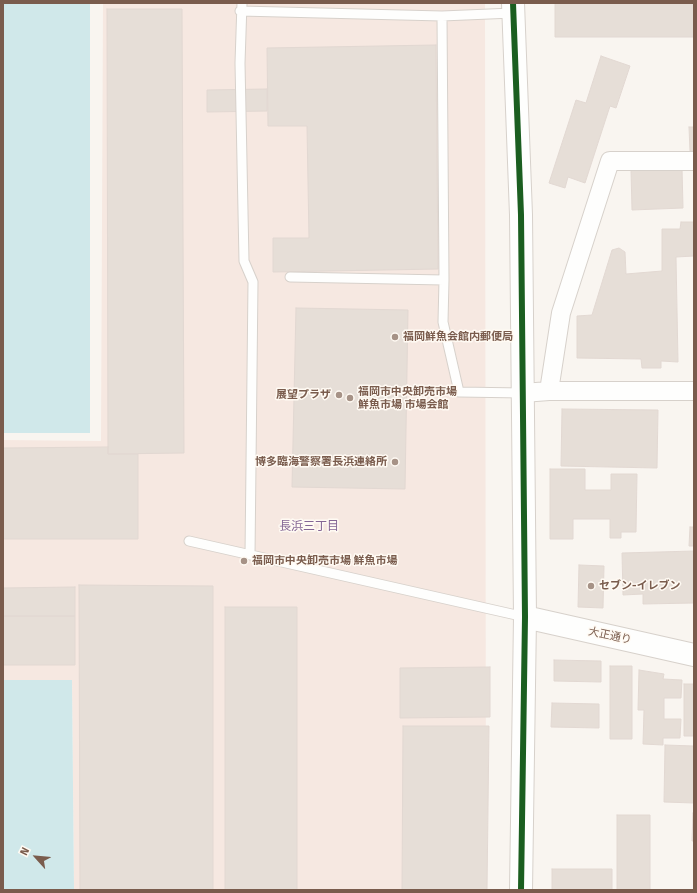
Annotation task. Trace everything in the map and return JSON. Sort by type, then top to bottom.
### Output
[{"type":"street","points":[[513,8],[520,215],[523,393],[525,617],[521,890]]},
{"type":"street","points":[[549,391],[561,313],[610,161],[694,161]]},
{"type":"street","points":[[523,393],[549,391],[694,392]]},
{"type":"street","name":"大正通り","points":[[525,617],[694,655]]},
{"type":"lane","points":[[250,554],[253,282],[244,261],[241,7],[442,16],[513,8]]},
{"type":"lane","points":[[442,16],[443,322],[459,392],[523,393]]},
{"type":"lane","points":[[290,277],[444,280]]},
{"type":"lane","points":[[189,541],[525,617]]},
{"type":"shaded area","name":"福岡市中央卸売市場 鮮魚市場","points":[[103,3],[485,3],[486,890],[74,890],[72,681],[3,680],[3,440],[101,441]]},
{"type":"water","points":[[3,3],[90,3],[90,433],[3,433]]},
{"type":"water","points":[[3,680],[72,680],[74,890],[3,890]]},
{"type":"building","points":[[555,3],[694,3],[694,37],[555,37]]},
{"type":"building","points":[[107,9],[182,9],[184,453],[108,454]]},
{"type":"building","points":[[436,45],[438,269],[273,272],[273,238],[309,238],[307,126],[268,126],[267,48]]},
{"type":"building","points":[[601,56],[630,66],[616,108],[610,106],[585,183],[568,177],[565,188],[549,183],[576,100],[586,103]]},
{"type":"building","points":[[267,89],[267,111],[207,112],[207,90]]},
{"type":"building","points":[[689,127],[694,127],[694,151],[690,151]]},
{"type":"building","points":[[682,168],[683,208],[632,210],[631,170]]},
{"type":"building","points":[[681,222],[694,222],[694,256],[676,257],[678,362],[661,361],[661,368],[642,368],[641,359],[577,358],[577,316],[592,315],[612,250],[619,248],[625,252],[626,274],[662,271],[662,229],[680,229]]},
{"type":"building","name":"福岡市中央卸売市場 鮮魚市場 市場会館","points":[[296,308],[408,310],[405,489],[292,487]]},
{"type":"building","points":[[562,409],[658,410],[657,468],[561,466]]},
{"type":"building","points":[[108,447],[108,454],[138,454],[138,539],[3,539],[3,448]]},
{"type":"building","points":[[550,469],[585,469],[585,490],[611,490],[611,474],[637,474],[636,532],[621,532],[621,538],[610,538],[610,519],[573,519],[573,539],[550,539]]},
{"type":"building","points":[[690,527],[694,527],[694,546],[689,546]]},
{"type":"building","points":[[694,551],[694,603],[643,604],[643,594],[623,595],[622,553]]},
{"type":"building","name":"セブン-イレブン","points":[[579,565],[604,566],[603,608],[578,607]]},
{"type":"building","points":[[79,585],[213,586],[213,890],[80,890]]},
{"type":"building","points":[[75,587],[75,616],[3,616],[3,588]]},
{"type":"building","points":[[225,607],[297,607],[297,890],[225,890]]},
{"type":"building","points":[[3,616],[75,616],[75,665],[3,665]]},
{"type":"building","points":[[554,660],[601,661],[601,682],[554,681]]},
{"type":"building","points":[[610,666],[632,666],[632,739],[610,739]]},
{"type":"building","points":[[490,667],[490,717],[400,718],[400,668]]},
{"type":"building","points":[[639,670],[664,674],[663,679],[682,680],[681,698],[664,698],[664,719],[681,719],[680,738],[663,738],[663,745],[643,744],[644,710],[638,710]]},
{"type":"building","points":[[684,684],[694,684],[694,736],[684,736]]},
{"type":"building","points":[[552,703],[599,704],[599,728],[551,727]]},
{"type":"building","points":[[403,726],[489,726],[487,890],[402,890]]},
{"type":"building","points":[[665,745],[694,746],[694,803],[664,802]]},
{"type":"building","points":[[693,813],[694,841],[692,841]]},
{"type":"building","points":[[617,815],[650,815],[650,890],[617,890]]},
{"type":"building","points":[[552,869],[612,869],[612,890],[552,890]]},
{"type":"cycle path","points":[[513,3],[521,215],[525,617],[521,890]]},
{"type":"place","name":"福岡鮮魚会館内郵便局","points":[[395,337]]},
{"type":"place","name":"展望プラザ","points":[[339,395]]},
{"type":"place","name":"福岡市中央卸売市場 鮮魚市場 市場会館","points":[[350,398]]},
{"type":"place","name":"博多臨海警察署長浜連絡所","points":[[395,462]]},
{"type":"place","name":"福岡市中央卸売市場 鮮魚市場","points":[[244,561]]},
{"type":"place","name":"セブン-イレブン","points":[[591,586]]},
{"type":"district","name":"長浜三丁目","points":[[309,527]]}]
